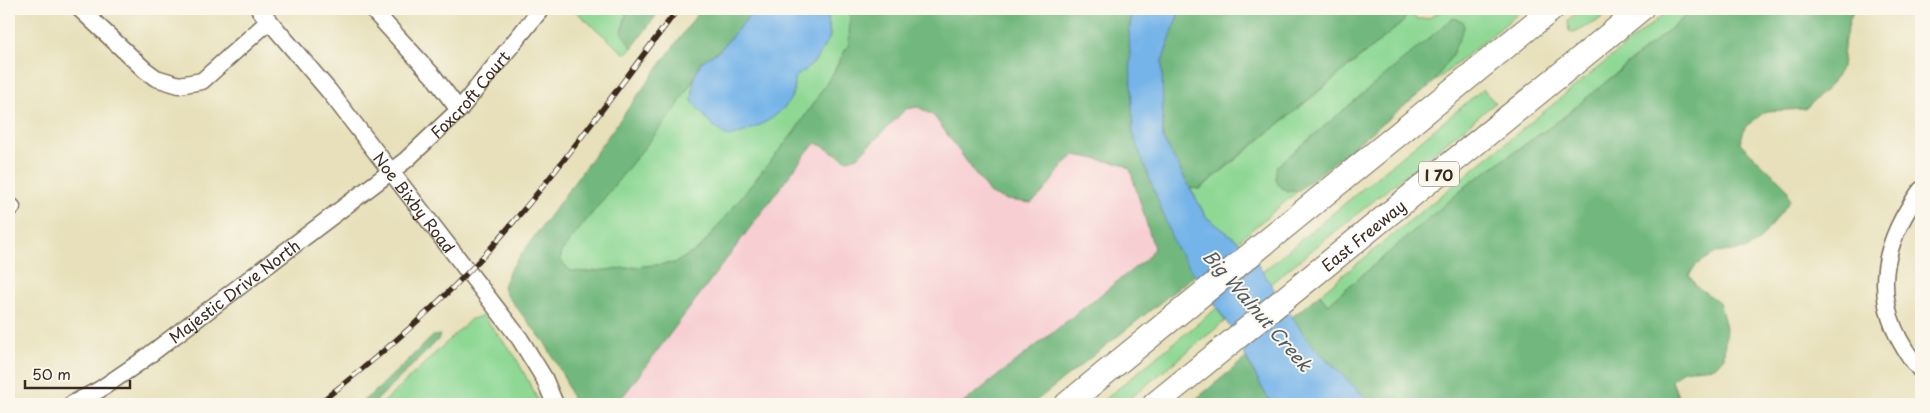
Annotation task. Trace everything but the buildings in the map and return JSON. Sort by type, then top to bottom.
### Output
[{"type":"highway","points":[[1067,404],[1552,9]]},
{"type":"highway","name":"East Freeway","points":[[1155,404],[1641,9]]},
{"type":"street","points":[[80,9],[145,70],[156,78],[179,85],[202,81],[212,74],[264,15]]},
{"type":"street","points":[[372,9],[434,77],[459,110]]},
{"type":"street","name":"Foxcroft Court","points":[[391,171],[406,160],[459,110],[541,9]]},
{"type":"street","name":"Noe Bixby Road","points":[[264,15],[328,91],[520,339],[544,378],[555,404]]},
{"type":"street","name":"Majestic Drive North","points":[[72,404],[99,390],[140,362],[391,171]]},
{"type":"street","points":[[1921,190],[1908,208],[1894,234],[1886,262],[1886,292],[1891,322],[1898,339],[1921,371]]},
{"type":"shaded area","points":[[918,107],[934,116],[990,194],[1042,195],[1068,159],[1075,155],[1122,164],[1130,169],[1154,248],[1147,258],[962,404],[618,404],[810,148],[817,143],[847,160],[857,157],[906,109]]},
{"type":"green space","points":[[573,9],[627,9],[622,32],[632,48],[625,54]]},
{"type":"green space","points":[[627,9],[661,9],[632,48],[622,33]]},
{"type":"green space","points":[[701,9],[755,9],[720,50],[701,62],[676,108],[561,252],[561,261],[570,271],[586,272],[675,263],[700,248],[795,131],[830,78],[849,44],[850,9],[1133,9],[1129,31],[1175,246],[1195,275],[1032,404],[962,404],[1147,258],[1154,248],[1130,169],[1122,164],[1075,155],[1063,166],[1038,198],[1031,203],[1007,200],[990,194],[934,116],[918,107],[906,109],[858,157],[847,160],[817,143],[810,148],[618,404],[574,404],[565,379],[545,343],[505,293],[503,286],[510,270]]},
{"type":"green space","points":[[827,9],[850,9],[849,44],[830,78],[795,131],[700,248],[675,263],[586,272],[570,271],[561,261],[561,252],[676,108],[694,78],[692,101],[794,78],[813,64],[830,37]]},
{"type":"green space","points":[[1180,9],[1407,9],[1408,12],[1403,22],[1199,189],[1190,188],[1163,139],[1162,62]]},
{"type":"green space","points":[[1443,9],[1524,9],[1433,83],[1451,57],[1287,192],[1298,191],[1238,241],[1206,217],[1190,188],[1200,189],[1402,23],[1408,12],[1417,19],[1429,18]]},
{"type":"green space","points":[[1582,9],[1612,9],[1596,22],[1574,33],[1569,31],[1568,20]]},
{"type":"green space","points":[[1670,9],[1694,9],[1560,120],[1470,183],[1327,305],[1320,294]]},
{"type":"green space","points":[[1694,9],[1854,9],[1845,39],[1842,67],[1830,86],[1805,109],[1766,111],[1745,127],[1740,143],[1787,188],[1790,201],[1758,242],[1746,249],[1716,253],[1696,265],[1689,275],[1696,286],[1719,302],[1726,327],[1724,357],[1715,367],[1683,370],[1672,381],[1681,404],[1372,404],[1309,342],[1292,317],[1320,294],[1327,305],[1470,183],[1560,120]]},
{"type":"green space","points":[[1453,18],[1463,21],[1464,28],[1451,57],[1433,83],[1298,191],[1287,190],[1279,186],[1276,178],[1277,166]]},
{"type":"green space","points":[[1483,89],[1495,103],[1270,284],[1262,272]]},
{"type":"green space","points":[[1217,308],[1225,321],[1123,404],[1099,404]]},
{"type":"green space","points":[[483,316],[515,356],[540,404],[382,404],[471,319]]},
{"type":"green space","points":[[440,335],[438,340],[373,404],[359,404],[378,389],[433,336]]},
{"type":"green space","points":[[1246,358],[1266,395],[1274,404],[1190,404]]},
{"type":"water","points":[[755,9],[827,9],[830,37],[813,64],[794,78],[794,89],[790,100],[783,109],[762,124],[728,137],[711,124],[692,101],[694,78],[701,62],[720,50]]},
{"type":"water","name":"Big Walnut Creek","points":[[1133,9],[1180,9],[1162,62],[1163,139],[1206,217],[1246,247],[1309,342],[1372,404],[1274,404],[1266,395],[1230,327],[1175,246],[1133,135],[1129,31]]},
{"type":"railway","points":[[318,404],[407,331],[449,292],[489,250],[562,162],[678,9]]}]
